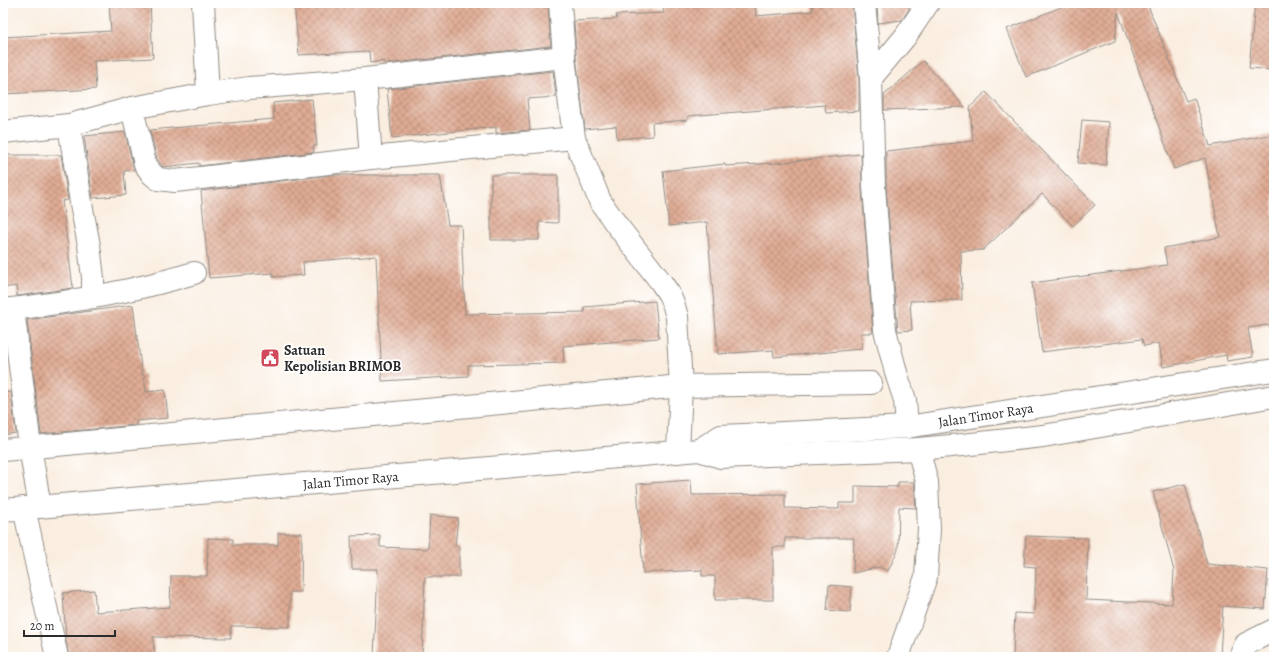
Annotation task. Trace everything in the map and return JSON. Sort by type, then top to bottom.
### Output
[{"type":"main road","points":[[203,3],[208,94]]},
{"type":"main road","points":[[560,3],[564,57],[574,138],[584,166],[600,201],[669,294],[677,317],[681,386],[678,452]]},
{"type":"main road","points":[[864,3],[871,78],[874,187],[885,330],[905,400],[907,427]]},
{"type":"main road","points":[[871,78],[905,37],[928,3]]},
{"type":"main road","points":[[3,132],[69,125],[132,108],[249,88],[365,79],[564,57]]},
{"type":"main road","points":[[365,79],[372,158]]},
{"type":"main road","points":[[132,108],[145,164],[152,174],[158,179],[175,181],[372,158],[574,138]]},
{"type":"main road","points":[[69,125],[89,245],[93,278],[93,297]]},
{"type":"main road","points":[[57,657],[22,508],[30,447],[8,310],[93,297],[164,282],[194,273]]},
{"type":"main road","name":"Jalan Timor Raya","points":[[699,450],[720,436],[907,427],[1274,370]]},
{"type":"main road","points":[[3,450],[681,386],[871,383]]},
{"type":"main road","name":"Jalan Timor Raya","points":[[22,508],[699,450],[721,457],[918,449],[1043,436],[1273,401]]},
{"type":"main road","points":[[898,657],[926,577],[929,529],[927,482],[918,449]]},
{"type":"main road","points":[[1240,657],[1246,644],[1274,630]]},
{"type":"building","points":[[109,3],[150,3],[153,58],[94,61],[96,89],[3,94],[3,37],[111,31]]},
{"type":"building","points":[[294,3],[548,3],[551,46],[384,64],[384,61],[370,63],[369,51],[299,55]]},
{"type":"building","points":[[662,3],[755,3],[756,16],[813,11],[812,3],[852,3],[859,79],[859,111],[826,113],[825,105],[688,116],[688,120],[652,123],[653,136],[617,139],[616,126],[585,129],[576,56],[574,21],[617,19],[616,15],[664,13]]},
{"type":"building","points":[[877,3],[908,3],[909,9],[902,20],[878,23]]},
{"type":"building","points":[[1071,3],[1147,3],[1186,101],[1194,98],[1210,146],[1274,134],[1274,324],[1248,328],[1253,357],[1227,361],[1226,355],[1163,367],[1159,343],[1144,346],[1142,339],[1042,352],[1032,283],[1167,265],[1164,248],[1220,237],[1205,158],[1174,169],[1118,12],[1115,41],[1026,77],[1007,29]]},
{"type":"building","points":[[1255,3],[1274,3],[1274,70],[1249,68]]},
{"type":"building","points":[[923,61],[965,107],[884,110],[884,95]]},
{"type":"building","points":[[553,71],[556,97],[527,99],[530,130],[496,133],[496,127],[392,138],[387,89]]},
{"type":"building","points":[[986,92],[1095,205],[1073,226],[1042,194],[983,250],[961,251],[962,300],[910,301],[912,330],[898,331],[886,186],[886,151],[973,141],[970,107]]},
{"type":"building","points":[[312,99],[317,146],[313,146],[314,152],[199,166],[199,163],[163,167],[157,159],[150,130],[274,119],[273,103]]},
{"type":"building","points":[[1082,120],[1109,122],[1106,165],[1078,163]]},
{"type":"building","points":[[125,132],[134,170],[124,171],[126,195],[93,198],[84,136]]},
{"type":"building","points":[[861,154],[862,188],[873,333],[861,333],[862,349],[774,357],[773,350],[718,354],[707,222],[669,226],[663,171],[725,164],[725,166],[776,163]]},
{"type":"building","points":[[3,155],[61,155],[68,200],[62,201],[73,288],[17,296],[16,286],[3,288]]},
{"type":"building","points":[[330,175],[440,175],[448,225],[461,225],[465,314],[585,312],[584,307],[655,301],[659,338],[563,346],[564,363],[468,365],[468,376],[382,381],[376,256],[303,262],[304,275],[273,277],[273,273],[209,278],[201,191]]},
{"type":"building","points":[[491,175],[558,175],[558,223],[539,222],[539,240],[491,240]]},
{"type":"building","points":[[133,305],[142,375],[144,374],[146,392],[165,390],[168,418],[136,421],[136,425],[41,434],[27,320]]},
{"type":"building","points":[[11,392],[16,433],[3,435],[3,393]]},
{"type":"building","points":[[691,480],[692,495],[785,494],[785,508],[839,509],[839,503],[855,503],[855,486],[898,487],[898,482],[914,482],[916,508],[899,507],[898,550],[888,571],[879,567],[853,573],[854,538],[785,538],[785,547],[773,547],[773,600],[715,600],[715,576],[702,576],[702,570],[643,573],[637,484]]},
{"type":"building","points":[[1185,484],[1207,564],[1268,570],[1265,609],[1223,606],[1220,657],[1013,657],[1015,613],[1034,614],[1036,567],[1024,566],[1026,536],[1088,538],[1086,600],[1172,604],[1174,571],[1153,492]]},
{"type":"building","points":[[430,515],[458,518],[455,546],[459,546],[459,577],[425,577],[422,657],[374,657],[378,569],[352,569],[351,536],[380,535],[380,547],[428,549]]},
{"type":"building","points":[[278,533],[302,533],[301,592],[290,592],[290,627],[231,626],[231,638],[153,637],[155,657],[69,657],[66,641],[63,593],[94,590],[96,612],[170,607],[171,576],[207,576],[208,538],[233,539],[233,545],[278,545]]},
{"type":"building","points":[[829,585],[852,587],[850,612],[827,610]]},
{"type":"place","name":"Satuan Kepolisian BRIMOB","points":[[270,358]]}]
